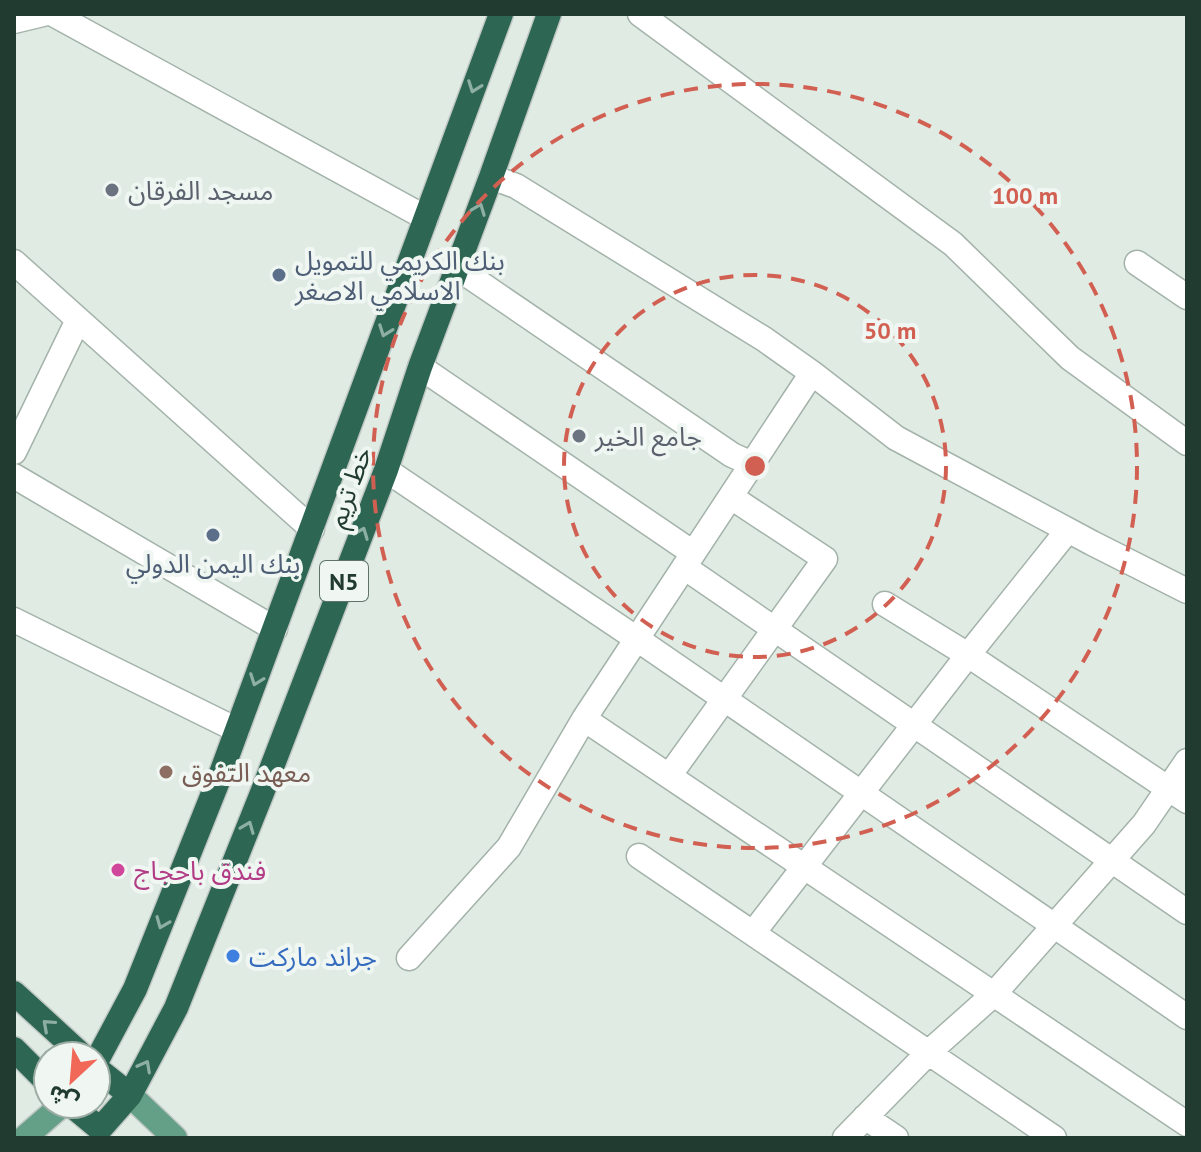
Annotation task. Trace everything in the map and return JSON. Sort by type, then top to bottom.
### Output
[{"type":"highway","name":"خط تريم","points":[[109,1040],[135,989],[237,730],[501,14]]},
{"type":"highway","name":"خط تريم","points":[[101,1135],[130,1095],[176,1008],[262,793],[386,470],[420,367],[549,14]]},
{"type":"highway","points":[[14,993],[65,1040]]},
{"type":"highway","points":[[14,1049],[32,1067]]},
{"type":"highway","points":[[112,1079],[130,1095]]},
{"type":"highway","name":"N5","points":[[86,1120],[101,1135]]},
{"type":"main road","points":[[130,1095],[175,1138]]},
{"type":"main road","points":[[24,1138],[45,1120]]},
{"type":"street","points":[[14,21],[43,14]]},
{"type":"street","points":[[53,14],[426,218]]},
{"type":"street","points":[[640,14],[953,244],[1070,358],[1187,443]]},
{"type":"street","points":[[491,177],[516,186],[764,339],[896,438],[1187,591]]},
{"type":"street","points":[[14,262],[312,529]]},
{"type":"street","points":[[1137,263],[1187,297]]},
{"type":"street","points":[[456,267],[719,446],[752,464]]},
{"type":"street","points":[[14,452],[78,320]]},
{"type":"street","points":[[420,367],[689,560],[774,629],[1187,912]]},
{"type":"street","points":[[409,958],[509,847],[584,719],[812,373]]},
{"type":"street","points":[[386,470],[1187,1017]]},
{"type":"street","points":[[14,476],[275,629]]},
{"type":"street","points":[[669,776],[825,559],[731,497]]},
{"type":"street","points":[[753,933],[1068,530]]},
{"type":"street","points":[[885,604],[968,655],[1178,795]]},
{"type":"street","points":[[14,620],[237,730]]},
{"type":"street","points":[[584,719],[994,994],[1184,1127]]},
{"type":"street","points":[[845,1138],[929,1052],[994,994],[1144,824],[1178,795],[1187,761]]},
{"type":"street","points":[[639,856],[1054,1138]]},
{"type":"street","points":[[865,1117],[896,1138]]},
{"type":"place","name":"مسجد الفرقان","points":[[112,190]]},
{"type":"place","name":"بنك الكريمي للتمويل الاسلامي الاصغر","points":[[279,275]]},
{"type":"place","name":"جامع الخير","points":[[579,436]]},
{"type":"place","name":"بنك اليمن الدولي","points":[[213,535]]},
{"type":"place","name":"معهد التفوق","points":[[166,772]]},
{"type":"place","name":"فندق باحجاج","points":[[118,870]]},
{"type":"place","name":"جراند ماركت","points":[[233,956]]}]
